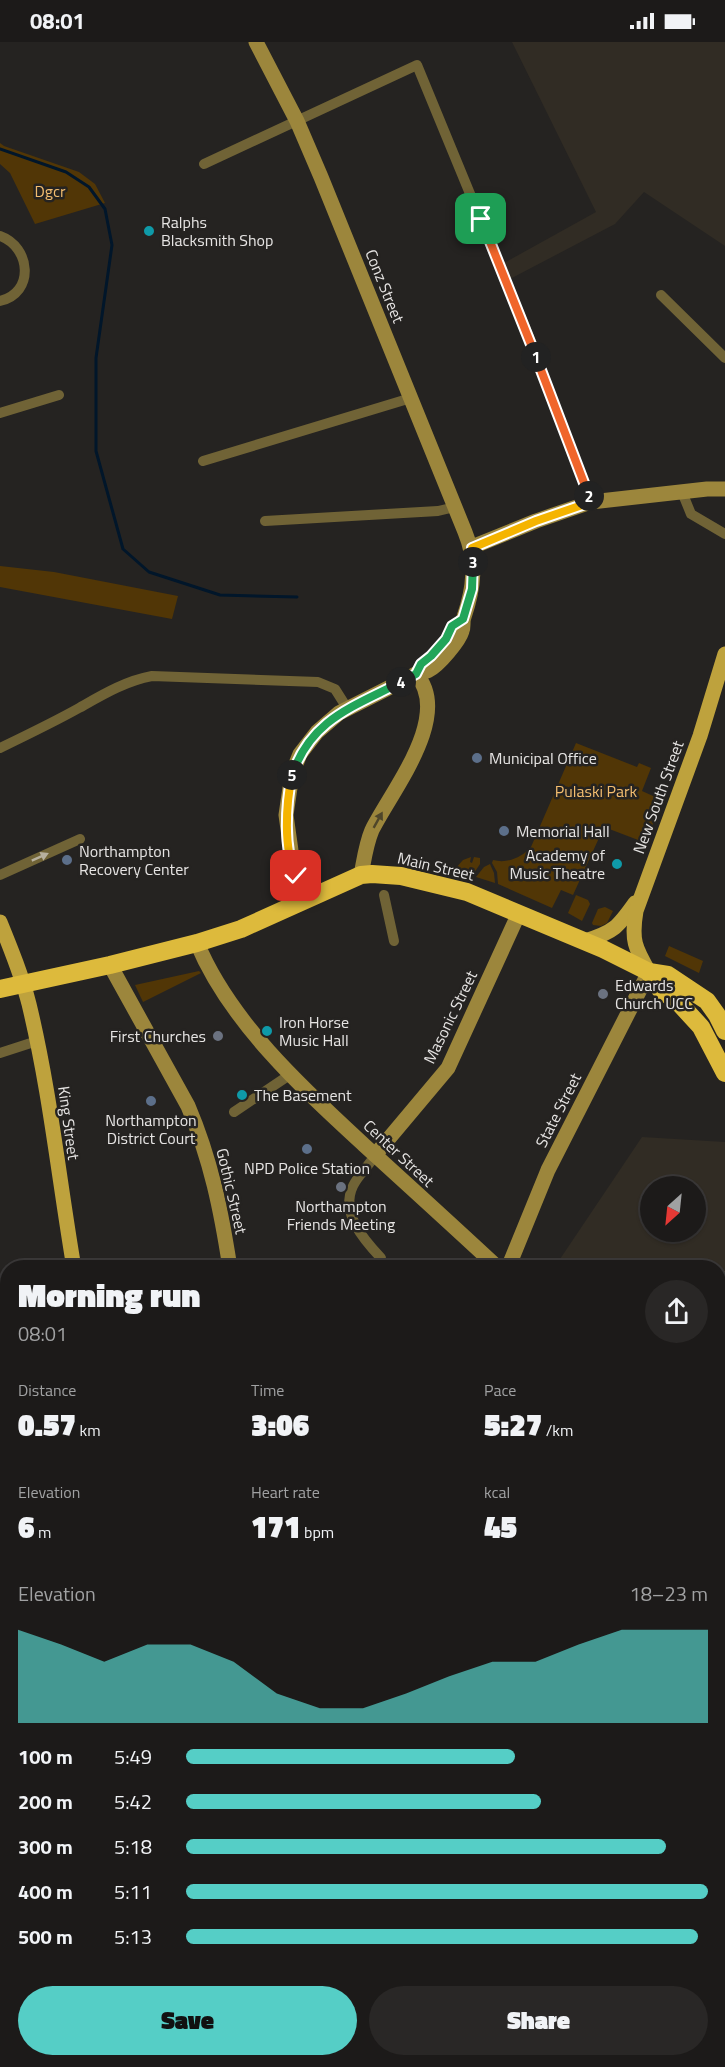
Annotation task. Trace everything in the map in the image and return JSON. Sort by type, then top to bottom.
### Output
[{"type":"highway","name":"Main Street","points":[[0,989],[111,965],[197,943],[241,929],[361,875],[389,874],[467,892],[585,941],[649,972],[668,975],[707,1001],[722,1019]]},
{"type":"highway","name":"Main Street","points":[[649,972],[660,989],[686,1010],[701,1027],[725,1073]]},
{"type":"main road","name":"New South Street","points":[[649,972],[636,950],[633,938],[636,911],[700,736],[725,654]]},
{"type":"main road","points":[[585,941],[608,934],[642,893]]},
{"type":"main road","name":"King Street","points":[[0,922],[23,984],[37,1041],[73,1260]]},
{"type":"street","name":"Conz Street","points":[[256,42],[297,121],[472,548]]},
{"type":"street","points":[[204,164],[417,65],[541,369],[591,502]]},
{"type":"street","points":[[0,236],[15,245],[24,261],[22,285],[10,299],[0,302]]},
{"type":"street","points":[[661,295],[725,358]]},
{"type":"street","points":[[0,413],[59,395]]},
{"type":"street","points":[[203,461],[411,399]]},
{"type":"street","points":[[307,899],[294,872],[286,815],[292,774],[300,754],[310,739],[331,718],[416,674],[429,671],[444,656],[462,631],[463,619],[472,589],[474,572],[472,548],[536,521],[591,502],[725,489]]},
{"type":"street","points":[[682,492],[691,514],[725,534]]},
{"type":"street","points":[[265,521],[438,511],[455,507]]},
{"type":"street","points":[[361,875],[372,830],[411,759],[427,722],[428,698],[423,681],[416,674]]},
{"type":"street","points":[[0,748],[105,693],[152,676],[318,682],[335,689],[348,708]]},
{"type":"street","points":[[0,875],[80,839]]},
{"type":"street","points":[[384,895],[394,941]]},
{"type":"street","name":"Masonic Street","points":[[375,1155],[448,1068],[519,913]]},
{"type":"street","name":"Center Street","points":[[197,943],[206,966],[235,1010],[263,1044],[327,1110],[490,1260]]},
{"type":"street","name":"Gothic Street","points":[[111,965],[185,1099],[197,1127],[213,1176],[229,1260]]},
{"type":"street","name":"State Street","points":[[511,1260],[556,1153],[649,972]]},
{"type":"street","points":[[701,1027],[722,1019]]},
{"type":"street","points":[[0,1053],[37,1041]]},
{"type":"street","points":[[234,1112],[291,1074]]},
{"type":"street","points":[[375,1155],[353,1185],[349,1197],[356,1227],[381,1258]]},
{"type":"shaded area","points":[[512,42],[725,42],[725,246],[644,192],[615,224],[510,279],[504,263],[596,212]]},
{"type":"shaded area","points":[[642,1137],[725,1142],[725,1260],[559,1260]]},
{"type":"green space","name":"Dgcr","points":[[0,143],[79,172],[95,184],[105,203],[35,224],[10,173],[0,164]]},
{"type":"green space","points":[[0,566],[54,572],[178,596],[172,619],[0,587]]},
{"type":"green space","name":"Pulaski Park","points":[[576,743],[637,767],[639,763],[651,768],[642,791],[662,800],[646,843],[604,827],[573,895],[561,890],[552,908],[498,884],[497,872],[492,863],[493,860],[514,859],[531,847]]},
{"type":"green space","points":[[471,857],[470,862],[472,863],[474,857],[480,858],[480,864],[472,876],[454,870],[463,860]]},
{"type":"green space","points":[[490,864],[495,883],[476,877],[484,867]]},
{"type":"green space","points":[[576,895],[588,900],[590,904],[582,921],[568,913]]},
{"type":"green space","points":[[605,907],[613,911],[607,923],[601,926],[593,925],[598,909]]},
{"type":"green space","points":[[669,946],[703,961],[699,973],[665,956]]},
{"type":"green space","points":[[199,971],[201,973],[143,1002],[135,985]]},
{"type":"waterway","points":[[0,149],[66,172],[89,187],[105,209],[112,245],[96,358],[96,451],[123,549],[149,572],[220,595],[297,597]]},
{"type":"place","name":"Ralphs Blacksmith Shop","points":[[149,231]]},
{"type":"place","name":"Municipal Office","points":[[477,758]]},
{"type":"place","name":"Memorial Hall","points":[[504,831]]},
{"type":"place","name":"Northampton Recovery Center","points":[[67,860]]},
{"type":"place","name":"Academy of Music Theatre","points":[[617,864]]},
{"type":"place","name":"Edwards Church UCC","points":[[603,994]]},
{"type":"place","name":"Iron Horse Music Hall","points":[[267,1031]]},
{"type":"place","name":"First Churches","points":[[218,1036]]},
{"type":"place","name":"The Basement","points":[[242,1095]]},
{"type":"place","name":"Northampton District Court","points":[[151,1101]]},
{"type":"place","name":"NPD Police Station","points":[[307,1149]]},
{"type":"place","name":"Northampton Friends Meeting","points":[[341,1187]]},
{"type":"route","points":[[296,876],[288,838],[286,815],[288,792],[300,754],[310,739],[339,713],[416,674],[421,664],[446,639],[452,626],[463,619],[472,589],[474,572],[472,548],[567,509],[591,502],[562,421],[481,219]]}]
